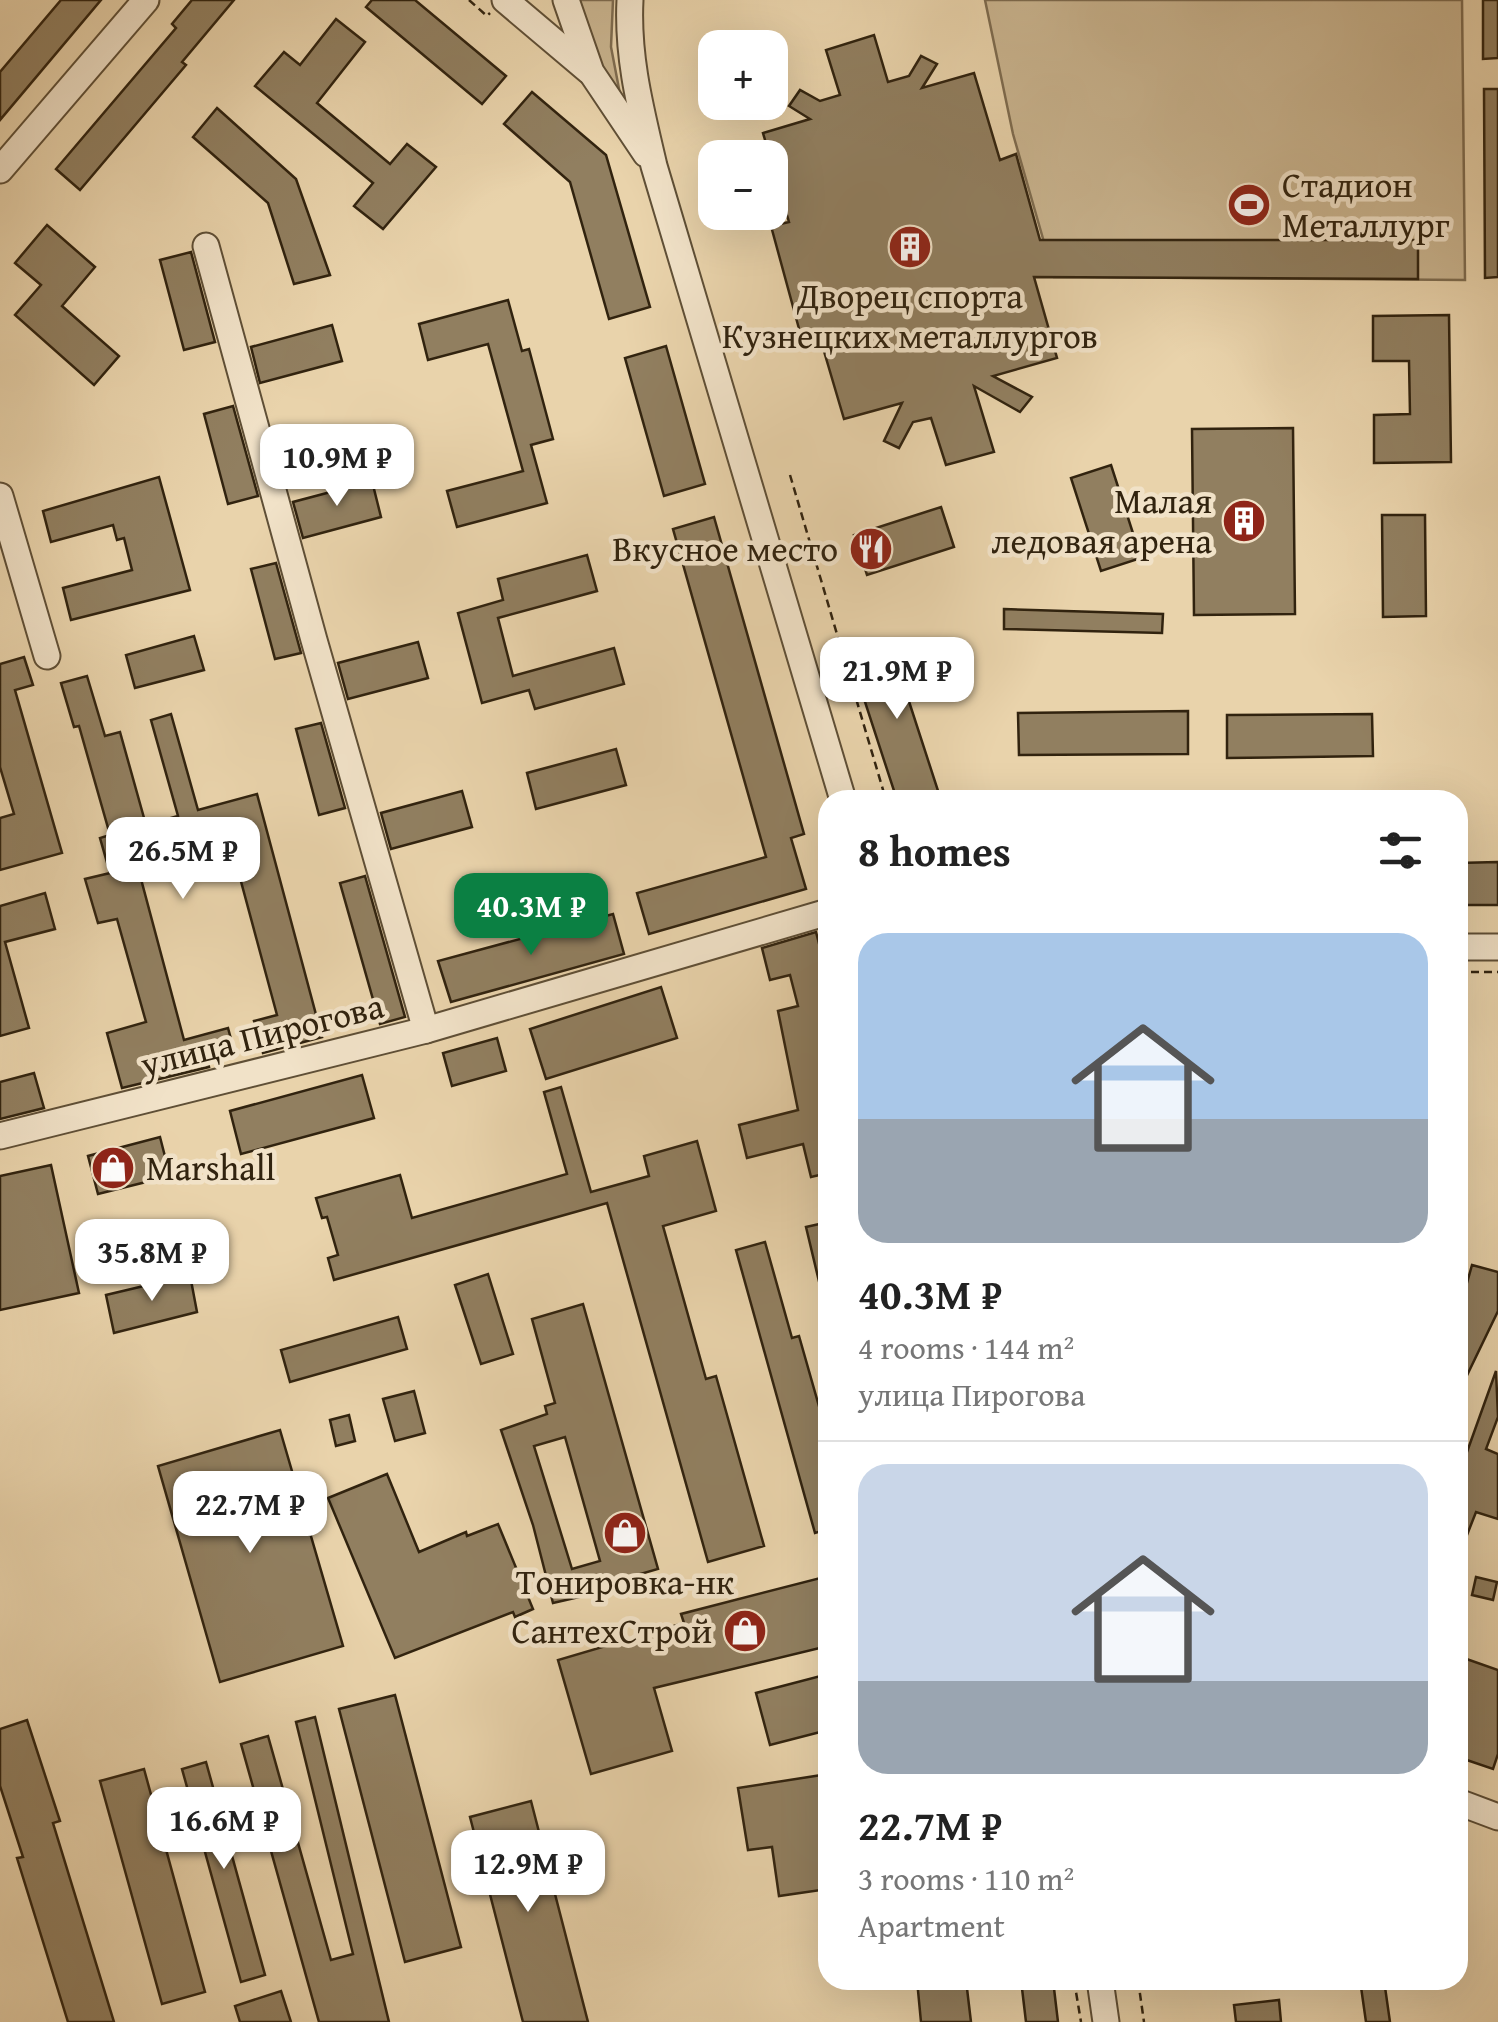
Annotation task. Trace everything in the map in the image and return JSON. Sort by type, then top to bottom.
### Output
[{"type":"street","points":[[0,170],[146,0]]},
{"type":"street","points":[[505,0],[591,72]]},
{"type":"street","points":[[566,0],[591,72],[654,166]]},
{"type":"street","points":[[630,0],[632,74],[654,166],[840,790]]},
{"type":"street","points":[[206,246],[426,1030]]},
{"type":"street","points":[[0,496],[48,656]]},
{"type":"street","name":"улица Пирогова","points":[[0,1136],[426,1030],[818,915]]},
{"type":"street","points":[[1468,947],[1498,947]]},
{"type":"street","points":[[1468,1806],[1498,1817]]},
{"type":"street","points":[[1101,1990],[1106,2022]]},
{"type":"path","points":[[790,475],[883,790]]},
{"type":"path","points":[[1468,972],[1498,972]]},
{"type":"path","points":[[1075,1990],[1080,2022]]},
{"type":"path","points":[[1139,1990],[1144,2022]]},
{"type":"shaded area","points":[[578,0],[613,0],[611,47],[620,94],[602,67]]},
{"type":"shaded area","name":"Стадион Металлург","points":[[985,0],[1462,0],[1465,280],[1054,277],[1013,134]]},
{"type":"building","points":[[61,0],[101,0],[0,120],[0,72]]},
{"type":"building","points":[[192,0],[234,0],[182,62],[186,65],[80,190],[56,169],[176,28],[172,24]]},
{"type":"building","points":[[372,0],[415,0],[506,76],[482,104],[366,7]]},
{"type":"building","points":[[1483,0],[1498,0],[1498,58],[1483,59]]},
{"type":"building","points":[[336,19],[365,42],[317,103],[390,164],[407,144],[436,167],[383,229],[354,206],[373,183],[255,86],[284,52],[300,65]]},
{"type":"building","name":"Дворец спорта Кузнецких металлургов","points":[[874,35],[888,82],[909,76],[921,56],[937,64],[922,88],[974,73],[1000,160],[1016,154],[1040,240],[1418,240],[1418,279],[1034,277],[1057,358],[993,376],[1032,397],[1020,412],[974,386],[994,452],[946,465],[931,418],[913,422],[899,448],[884,441],[902,403],[844,419],[818,331],[801,336],[772,230],[788,230],[788,140],[765,140],[763,133],[810,119],[789,106],[800,90],[820,101],[840,95],[826,50]]},
{"type":"building","points":[[1484,89],[1498,89],[1498,277],[1485,278]]},
{"type":"building","points":[[532,92],[606,155],[650,307],[609,319],[570,182],[504,124]]},
{"type":"building","points":[[217,108],[296,179],[330,275],[294,284],[268,203],[193,137]]},
{"type":"building","points":[[47,225],[95,267],[62,306],[119,356],[94,385],[15,315],[41,285],[15,263]]},
{"type":"building","points":[[191,252],[215,342],[184,350],[160,260]]},
{"type":"building","points":[[508,300],[522,351],[529,349],[553,439],[531,445],[547,503],[457,527],[447,491],[523,471],[488,344],[428,360],[419,324]]},
{"type":"building","points":[[1449,315],[1451,462],[1374,463],[1374,415],[1410,414],[1409,361],[1373,361],[1373,316]]},
{"type":"building","points":[[332,325],[342,361],[260,383],[251,347]]},
{"type":"building","points":[[666,346],[705,484],[664,496],[625,358]]},
{"type":"building","points":[[233,406],[258,496],[228,504],[204,414]]},
{"type":"building","name":"Малая ледовая арена","points":[[1293,428],[1295,614],[1194,615],[1192,429]]},
{"type":"building","points":[[1111,465],[1141,558],[1101,571],[1071,478]]},
{"type":"building","points":[[159,477],[190,590],[71,620],[63,588],[132,570],[124,538],[117,540],[113,525],[51,542],[43,511]]},
{"type":"building","points":[[372,481],[381,517],[303,538],[293,502]]},
{"type":"building","points":[[941,507],[954,547],[867,575],[854,535]]},
{"type":"building","points":[[1382,515],[1425,515],[1426,616],[1383,617]]},
{"type":"building","points":[[714,517],[804,834],[791,838],[806,889],[649,934],[637,893],[766,857],[673,529]]},
{"type":"building","points":[[587,555],[597,591],[498,618],[513,676],[614,648],[624,684],[535,709],[529,690],[482,703],[458,613],[503,600],[498,579]]},
{"type":"building","points":[[276,563],[301,653],[275,659],[251,569]]},
{"type":"building","points":[[1004,609],[1163,614],[1162,633],[1004,629]]},
{"type":"building","points":[[194,636],[204,670],[135,688],[126,655]]},
{"type":"building","points":[[418,642],[428,678],[348,699],[338,663]]},
{"type":"building","points":[[908,644],[919,678],[903,683],[938,790],[894,790],[852,662]]},
{"type":"building","points":[[24,657],[33,685],[15,690],[62,853],[0,870],[0,818],[14,814],[0,767],[0,664]]},
{"type":"building","points":[[87,676],[105,736],[120,732],[146,825],[178,816],[151,720],[171,714],[198,810],[257,794],[322,1037],[263,1053],[254,1021],[277,1015],[229,837],[137,864],[184,1040],[228,1028],[235,1054],[208,1062],[209,1067],[122,1088],[107,1033],[146,1022],[117,919],[98,923],[85,879],[110,873],[100,838],[110,835],[79,726],[74,727],[61,683]]},
{"type":"building","points":[[1188,711],[1188,754],[1019,755],[1018,713]]},
{"type":"building","points":[[1372,714],[1373,756],[1227,758],[1227,715]]},
{"type":"building","points":[[321,723],[345,808],[319,815],[296,729]]},
{"type":"building","points":[[616,749],[626,785],[536,809],[527,773]]},
{"type":"building","points":[[462,791],[472,827],[391,849],[381,813]]},
{"type":"building","points":[[1498,862],[1498,905],[1468,905],[1468,863]]},
{"type":"building","points":[[365,876],[405,1017],[380,1024],[340,883]]},
{"type":"building","points":[[45,893],[55,929],[5,942],[29,1028],[0,1036],[0,906]]},
{"type":"building","points":[[613,914],[624,954],[451,1002],[438,961]]},
{"type":"building","points":[[816,932],[818,940],[818,1175],[811,1177],[803,1144],[747,1158],[739,1125],[798,1110],[778,1011],[798,1006],[790,975],[770,980],[762,948]]},
{"type":"building","points":[[661,987],[677,1038],[546,1079],[530,1029]]},
{"type":"building","points":[[497,1038],[506,1071],[452,1086],[443,1053]]},
{"type":"building","points":[[34,1073],[44,1108],[0,1119],[0,1082]]},
{"type":"building","points":[[362,1075],[374,1118],[241,1154],[230,1111]]},
{"type":"building","points":[[561,1087],[591,1192],[649,1176],[644,1156],[697,1141],[716,1211],[663,1226],[706,1379],[716,1376],[764,1546],[708,1562],[607,1203],[334,1280],[328,1258],[338,1255],[327,1217],[322,1218],[316,1198],[400,1175],[412,1218],[567,1174],[544,1092]]},
{"type":"building","points":[[160,1137],[170,1176],[98,1194],[88,1156]]},
{"type":"building","points":[[51,1165],[79,1293],[0,1310],[0,1176]]},
{"type":"building","points":[[818,1224],[818,1277],[806,1227]]},
{"type":"building","points":[[765,1242],[792,1338],[799,1336],[818,1403],[815,1533],[736,1250]]},
{"type":"building","points":[[1472,1265],[1498,1272],[1498,1311],[1468,1373],[1468,1279]]},
{"type":"building","points":[[488,1274],[513,1354],[481,1364],[455,1285]]},
{"type":"building","points":[[190,1275],[197,1312],[114,1333],[106,1295]]},
{"type":"building","points":[[583,1304],[658,1569],[553,1603],[533,1525],[501,1430],[547,1414],[545,1406],[555,1403],[532,1319]],"holes":[[[565,1437],[600,1561],[572,1569],[534,1446]]]},
{"type":"building","points":[[398,1317],[407,1349],[290,1382],[281,1350]]},
{"type":"building","points":[[1496,1371],[1498,1417],[1486,1449],[1498,1454],[1498,1519],[1476,1512],[1468,1532],[1468,1449]]},
{"type":"building","points":[[414,1391],[425,1433],[395,1441],[383,1399]]},
{"type":"building","points":[[349,1415],[355,1441],[336,1446],[330,1420]]},
{"type":"building","points":[[280,1430],[343,1646],[220,1682],[158,1466]]},
{"type":"building","points":[[387,1474],[419,1552],[466,1532],[467,1536],[498,1524],[533,1609],[515,1617],[513,1612],[395,1658],[328,1498]]},
{"type":"building","points":[[1476,1577],[1497,1582],[1493,1600],[1472,1595]]},
{"type":"building","points":[[818,1579],[818,1648],[654,1688],[672,1751],[591,1774],[558,1660],[684,1623],[681,1614]]},
{"type":"building","points":[[1468,1660],[1498,1670],[1498,1754],[1493,1769],[1468,1760]]},
{"type":"building","points":[[818,1677],[818,1733],[770,1745],[756,1693]]},
{"type":"building","points":[[395,1695],[461,1947],[405,1962],[339,1709]]},
{"type":"building","points":[[315,1717],[389,2022],[319,2022],[241,1744],[268,1736],[331,1960],[353,1954],[296,1722]]},
{"type":"building","points":[[27,1720],[60,1821],[53,1823],[114,2022],[68,2022],[17,1858],[23,1857],[0,1786],[0,1729]]},
{"type":"building","points":[[206,1762],[265,1975],[241,1982],[182,1769]]},
{"type":"building","points":[[144,1769],[205,1992],[162,2004],[100,1781]]},
{"type":"building","points":[[818,1776],[818,1890],[779,1896],[772,1847],[748,1850],[738,1788]]},
{"type":"building","points":[[531,1801],[588,2022],[523,2022],[470,1817]]},
{"type":"building","points":[[918,1990],[967,1990],[971,2022],[921,2022]]},
{"type":"building","points":[[1022,1990],[1054,1990],[1058,2022],[1026,2022]]},
{"type":"building","points":[[1361,1990],[1385,1990],[1390,2022],[1366,2022]]},
{"type":"building","points":[[281,1991],[291,2022],[240,2022],[235,2006]]},
{"type":"building","points":[[1279,2000],[1281,2022],[1236,2022],[1234,2005]]},
{"type":"place","name":"Стадион Металлург","points":[[1249,205]]},
{"type":"place","name":"Дворец спорта Кузнецких металлургов","points":[[910,247]]},
{"type":"place","name":"Малая ледовая арена","points":[[1244,521]]},
{"type":"place","name":"Вкусное место","points":[[871,549]]},
{"type":"place","name":"Marshall","points":[[113,1168]]},
{"type":"place","name":"Тонировка-нк","points":[[625,1533]]},
{"type":"place","name":"СантехСтрой","points":[[745,1631]]}]
